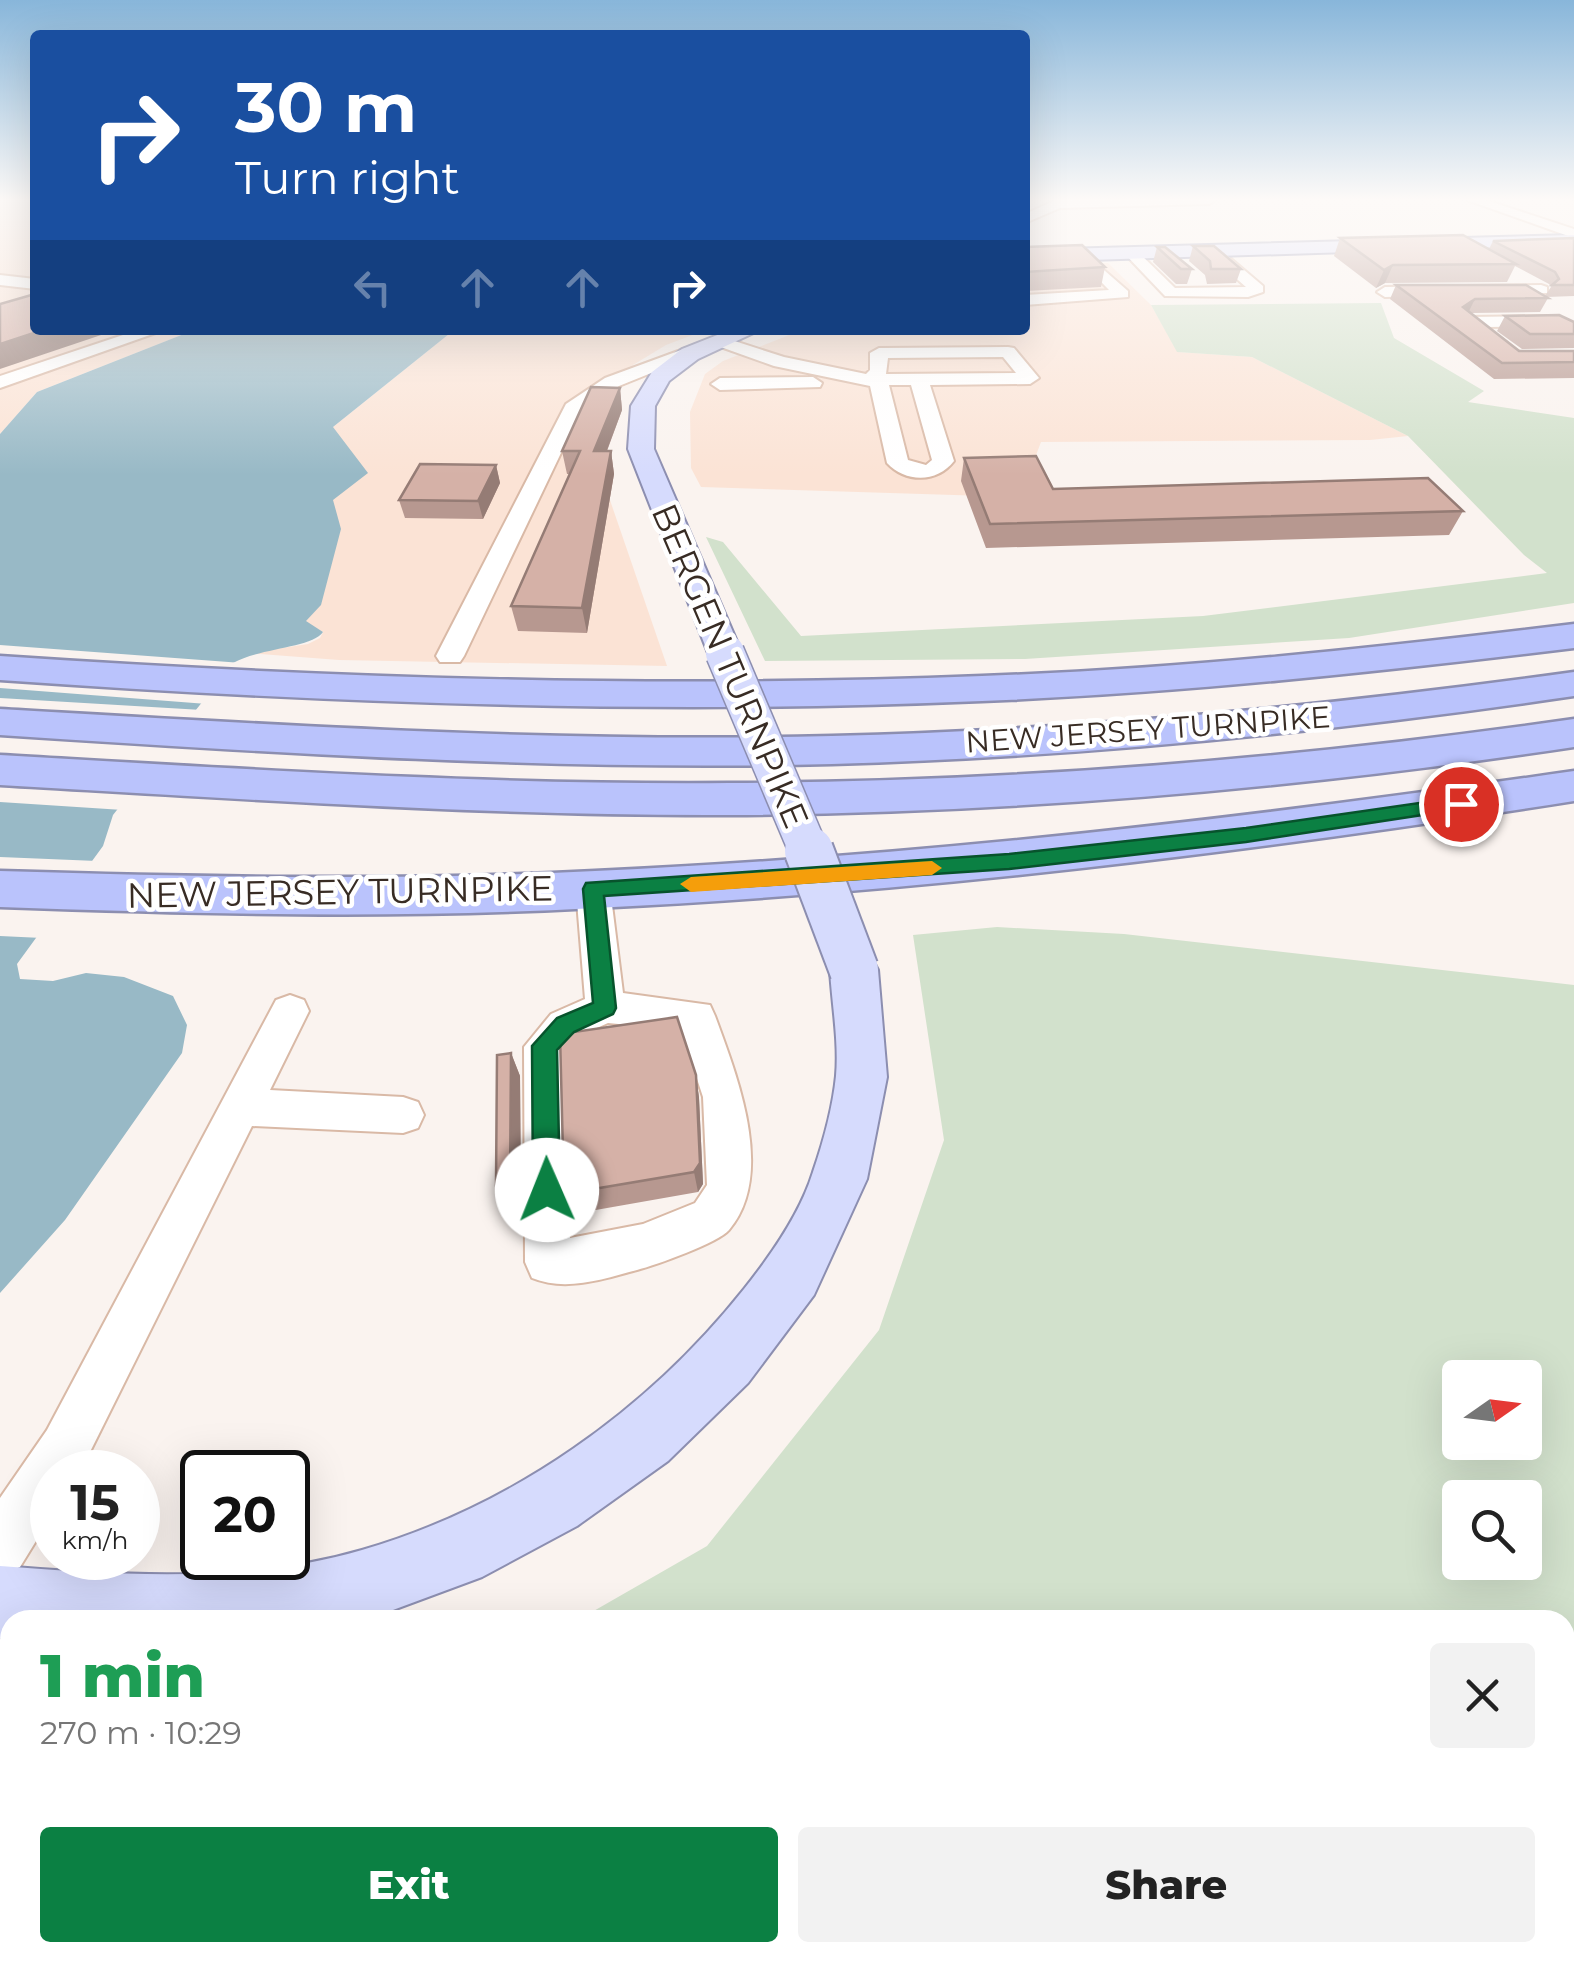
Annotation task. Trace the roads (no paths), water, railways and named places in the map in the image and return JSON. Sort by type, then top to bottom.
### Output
[{"type":"highway","points":[[0,668],[248,687],[612,698],[906,694],[1220,676],[1574,636]]},
{"type":"highway","name":"NEW JERSEY TURNPIKE","points":[[0,722],[522,750],[726,751],[928,746],[1217,728],[1574,684]]},
{"type":"highway","points":[[0,770],[595,797],[925,794],[1272,772],[1574,734]]},
{"type":"highway","name":"NEW JERSEY TURNPIKE","points":[[0,889],[98,894],[369,896],[593,889],[1009,861],[1275,831],[1574,786]]},
{"type":"highway","points":[[1488,800],[1574,796]]},
{"type":"main road","name":"BERGEN TURNPIKE","points":[[0,1602],[220,1609],[321,1596],[382,1580],[460,1550],[550,1504],[625,1454],[690,1398],[747,1337],[793,1270],[830,1202],[851,1135],[862,1076],[863,1019],[854,970],[829,898],[662,508],[641,448],[644,406],[650,389],[676,364],[736,335]]},
{"type":"street","points":[[1030,300],[1122,294],[1119,292]]},
{"type":"street","points":[[1171,292],[1249,292]]},
{"type":"street","points":[[1385,292],[1548,295]]},
{"type":"street","points":[[1542,292],[1548,295],[1556,321]]},
{"type":"street","points":[[1574,334],[1556,321],[1468,322],[1516,358],[1574,357]]},
{"type":"street","points":[[0,382],[139,335]]},
{"type":"street","points":[[873,335],[879,353],[879,371],[874,380],[898,463],[906,469],[929,471],[943,462],[919,380]]},
{"type":"street","points":[[450,656],[573,408],[603,386],[715,343],[780,362],[874,380],[1030,378],[1008,352],[879,353]]},
{"type":"street","points":[[720,384],[810,384],[838,374]]},
{"type":"street","points":[[593,889],[605,1008]]},
{"type":"street","points":[[605,1008],[696,1016],[724,1097],[729,1190],[710,1218],[644,1246],[589,1260],[548,1262],[544,1046],[566,1025],[605,1008]]},
{"type":"street","points":[[0,1547],[65,1448],[290,1011]]},
{"type":"street","points":[[243,1107],[403,1115]]},
{"type":"water","points":[[181,335],[448,335],[333,427],[368,473],[333,500],[341,529],[321,605],[306,621],[323,632],[308,641],[233,663],[113,815],[103,846],[17,964],[20,979],[53,981],[86,973],[124,977],[173,996],[187,1025],[182,1053],[65,1220],[0,1293],[0,434],[37,392]]}]
